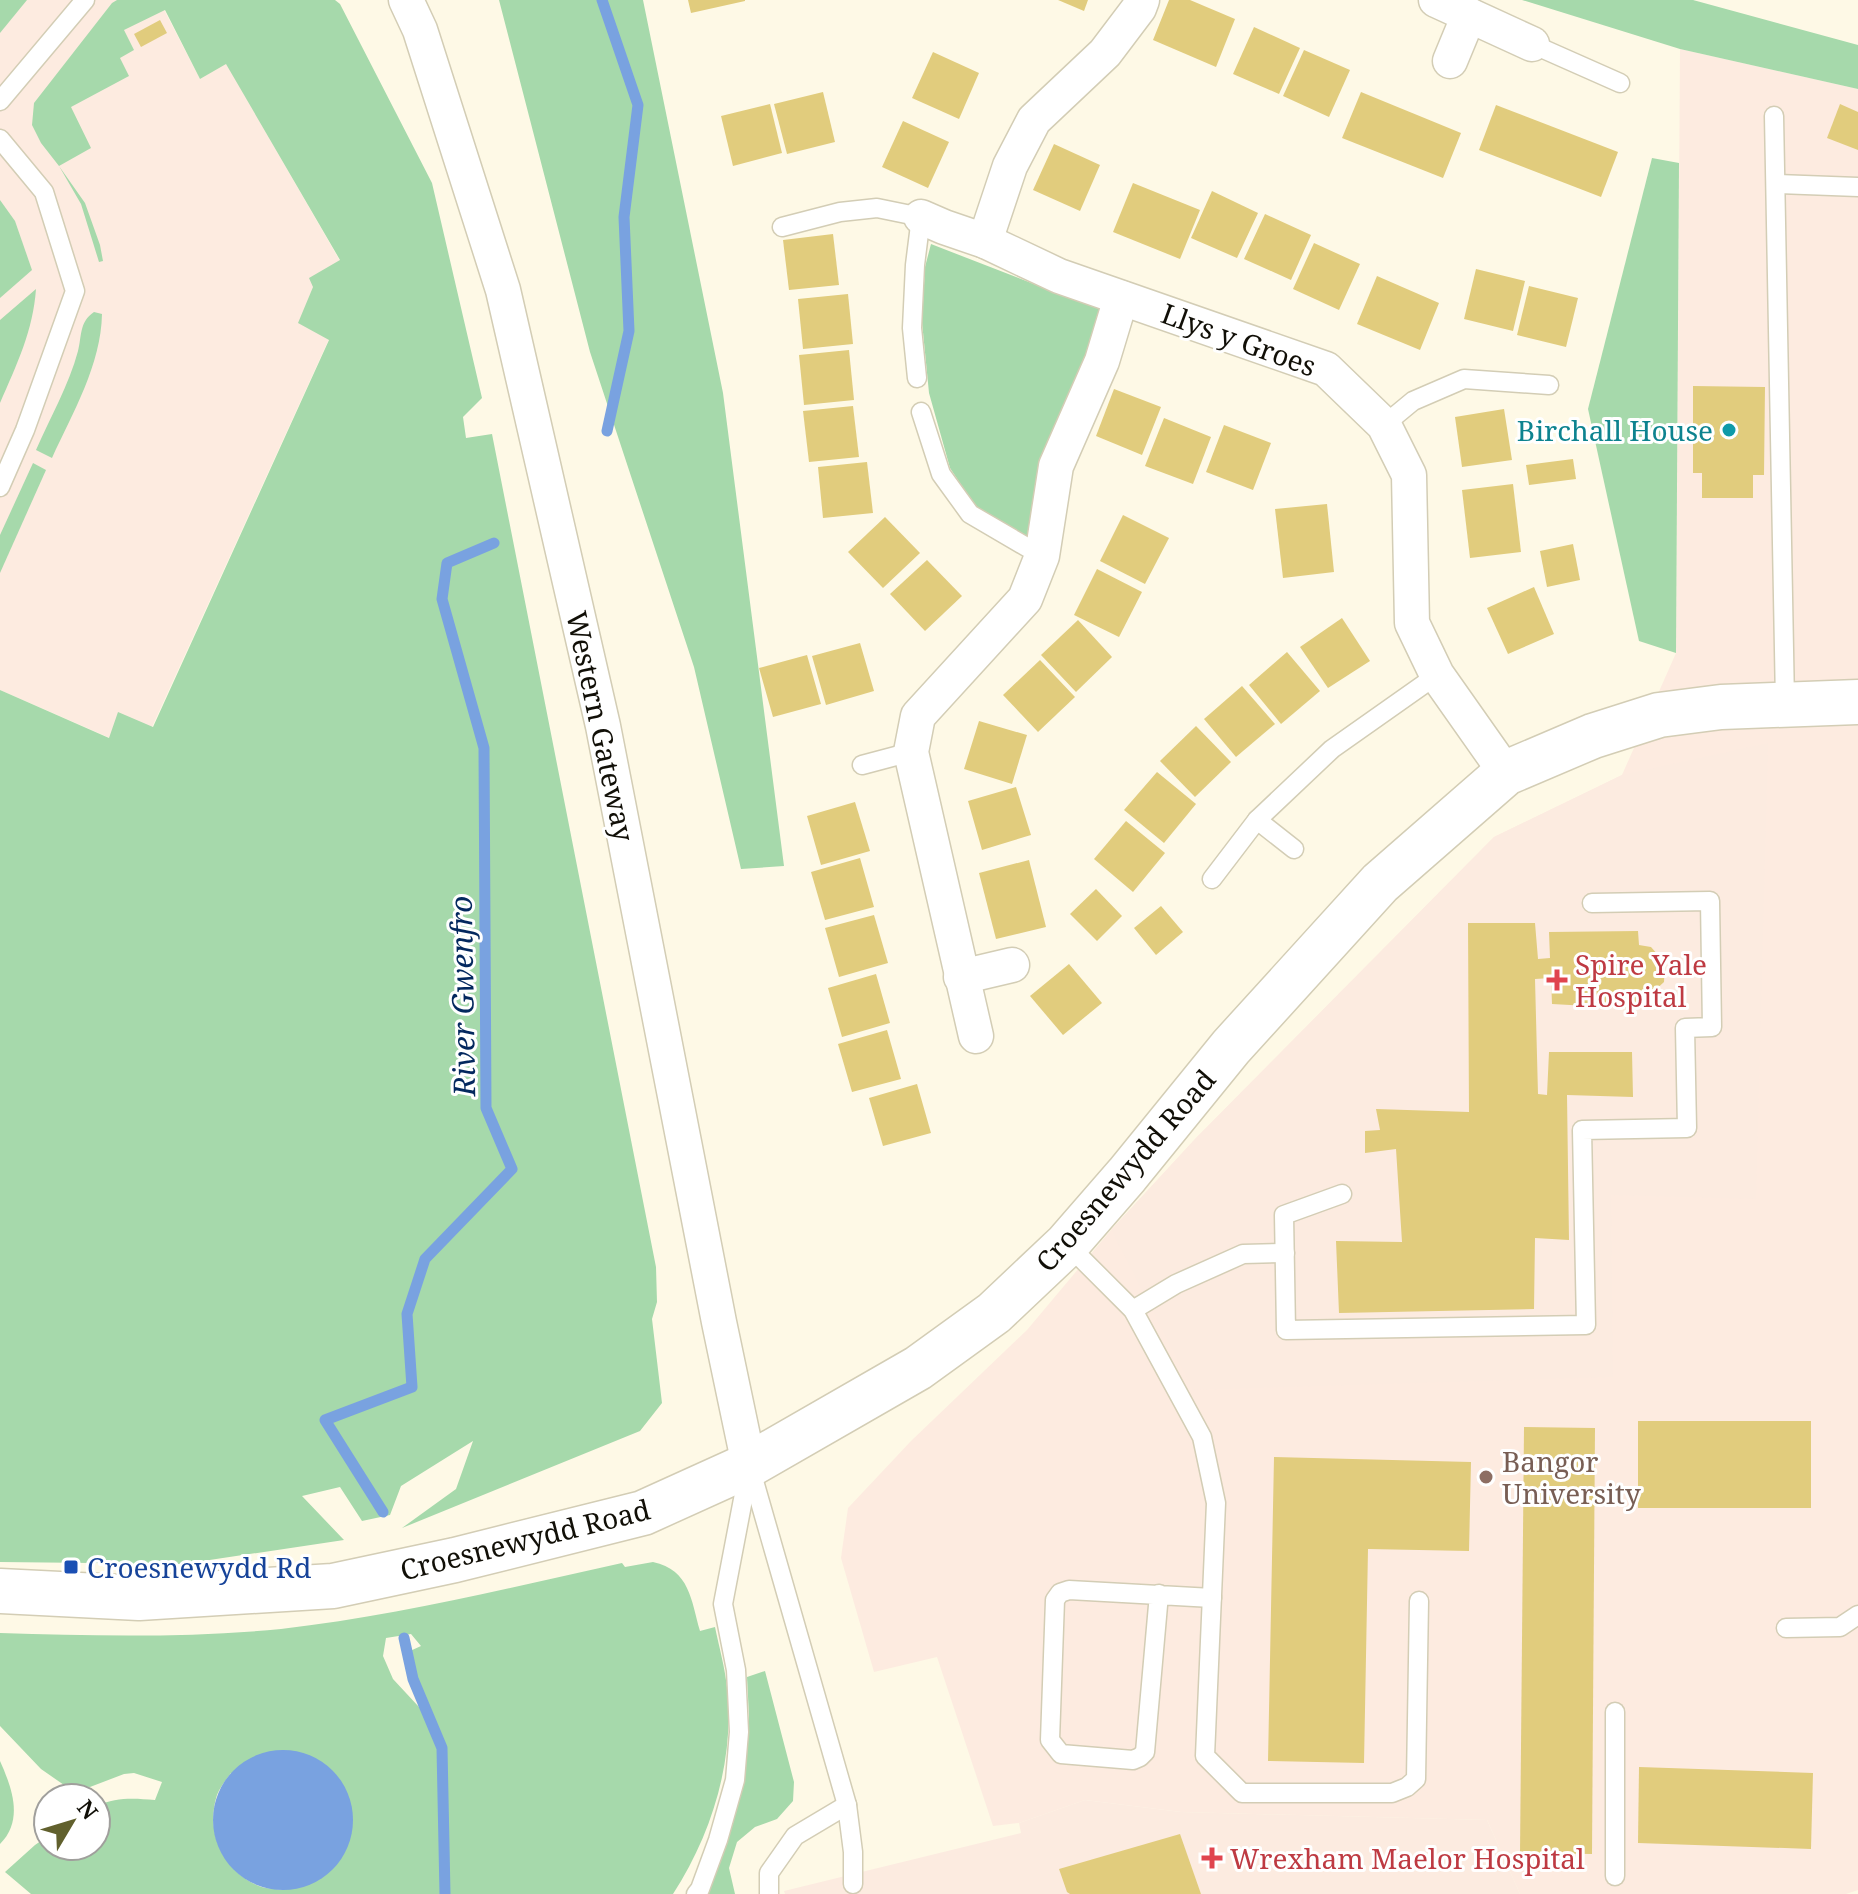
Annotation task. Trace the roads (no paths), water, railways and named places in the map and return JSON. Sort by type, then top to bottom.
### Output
[{"type":"street","name":"Western Gateway","points":[[406,0],[420,30],[503,290],[603,726],[749,1465]]},
{"type":"street","points":[[985,241],[1010,166],[1034,120],[1105,53],[1142,0]]},
{"type":"street","points":[[1436,0],[1532,44]]},
{"type":"street","points":[[1450,61],[1469,15]]},
{"type":"street","name":"Llys y Groes","points":[[921,217],[985,241],[1059,276],[1326,369],[1384,425],[1409,475],[1412,623],[1437,675],[1506,773]]},
{"type":"street","points":[[976,1036],[911,752],[918,716],[1025,599],[1042,556],[1056,466],[1102,361],[1121,298]]},
{"type":"street","name":"Croesnewydd Road","points":[[0,1591],[139,1598],[333,1586],[455,1560],[643,1513],[749,1465],[918,1368],[994,1313],[1067,1244],[1231,1047],[1380,883],[1506,773],[1593,736],[1659,715],[1721,707],[1858,702]]},
{"type":"street","points":[[961,977],[1012,965]]},
{"type":"lane","points":[[0,101],[85,0]]},
{"type":"lane","points":[[1532,44],[1620,83]]},
{"type":"lane","points":[[1774,116],[1785,703]]},
{"type":"lane","points":[[0,139],[44,192],[75,291],[25,430],[0,487]]},
{"type":"lane","points":[[1776,184],[1858,187]]},
{"type":"lane","name":"Llys y Groes","points":[[782,227],[840,212],[877,208],[921,217]]},
{"type":"lane","points":[[917,378],[912,328],[921,217]]},
{"type":"lane","points":[[1384,425],[1413,401],[1464,379],[1549,385]]},
{"type":"lane","points":[[921,412],[941,474],[970,514],[1042,556]]},
{"type":"lane","points":[[1212,879],[1257,820],[1332,749],[1437,675]]},
{"type":"lane","points":[[862,765],[911,752]]},
{"type":"lane","points":[[1257,820],[1294,849]]},
{"type":"lane","points":[[1342,1194],[1284,1215],[1286,1330],[1586,1325],[1582,1130],[1687,1128],[1685,1028],[1712,1027],[1710,901],[1592,903]]},
{"type":"lane","points":[[1067,1244],[1133,1310],[1202,1437],[1216,1503],[1205,1756],[1242,1793],[1392,1793],[1407,1787],[1416,1779],[1419,1601]]},
{"type":"lane","points":[[1133,1310],[1176,1284],[1243,1254],[1285,1253]]},
{"type":"lane","points":[[749,1465],[847,1805],[853,1852],[853,1884]]},
{"type":"lane","points":[[698,1891],[718,1840],[735,1780],[739,1732],[736,1670],[723,1604],[749,1465]]},
{"type":"lane","points":[[1159,1594],[1145,1752],[1133,1760],[1061,1754],[1050,1740],[1055,1600],[1060,1593],[1069,1590],[1159,1594],[1212,1598]]},
{"type":"lane","points":[[1786,1628],[1840,1627],[1858,1615]]},
{"type":"lane","points":[[1615,1712],[1615,1876]]},
{"type":"lane","points":[[769,1894],[769,1873],[795,1836],[847,1805]]},
{"type":"water","points":[[283,1750],[310,1755],[332,1771],[348,1793],[353,1820],[348,1847],[332,1869],[310,1885],[283,1890],[256,1885],[234,1869],[218,1847],[213,1820],[218,1793],[234,1771],[256,1755]]},
{"type":"waterway","name":"River Gwenfro","points":[[602,0],[638,105],[624,217],[629,331],[607,431]]},
{"type":"waterway","name":"River Gwenfro","points":[[383,1512],[325,1420],[412,1387],[407,1314],[425,1259],[512,1169],[486,1108],[484,748],[442,599],[447,563],[494,543]]},
{"type":"waterway","name":"River Gwenfro","points":[[404,1638],[413,1679],[442,1748],[445,1894]]},
{"type":"place","name":"Birchall House","points":[[1729,430]]},
{"type":"place","name":"Spire Yale Hospital","points":[[1557,980]]},
{"type":"place","name":"Bangor University","points":[[1486,1477]]},
{"type":"place","name":"Croesnewydd Rd","points":[[71,1567]]},
{"type":"place","name":"Wrexham Maelor Hospital","points":[[1212,1858]]}]
